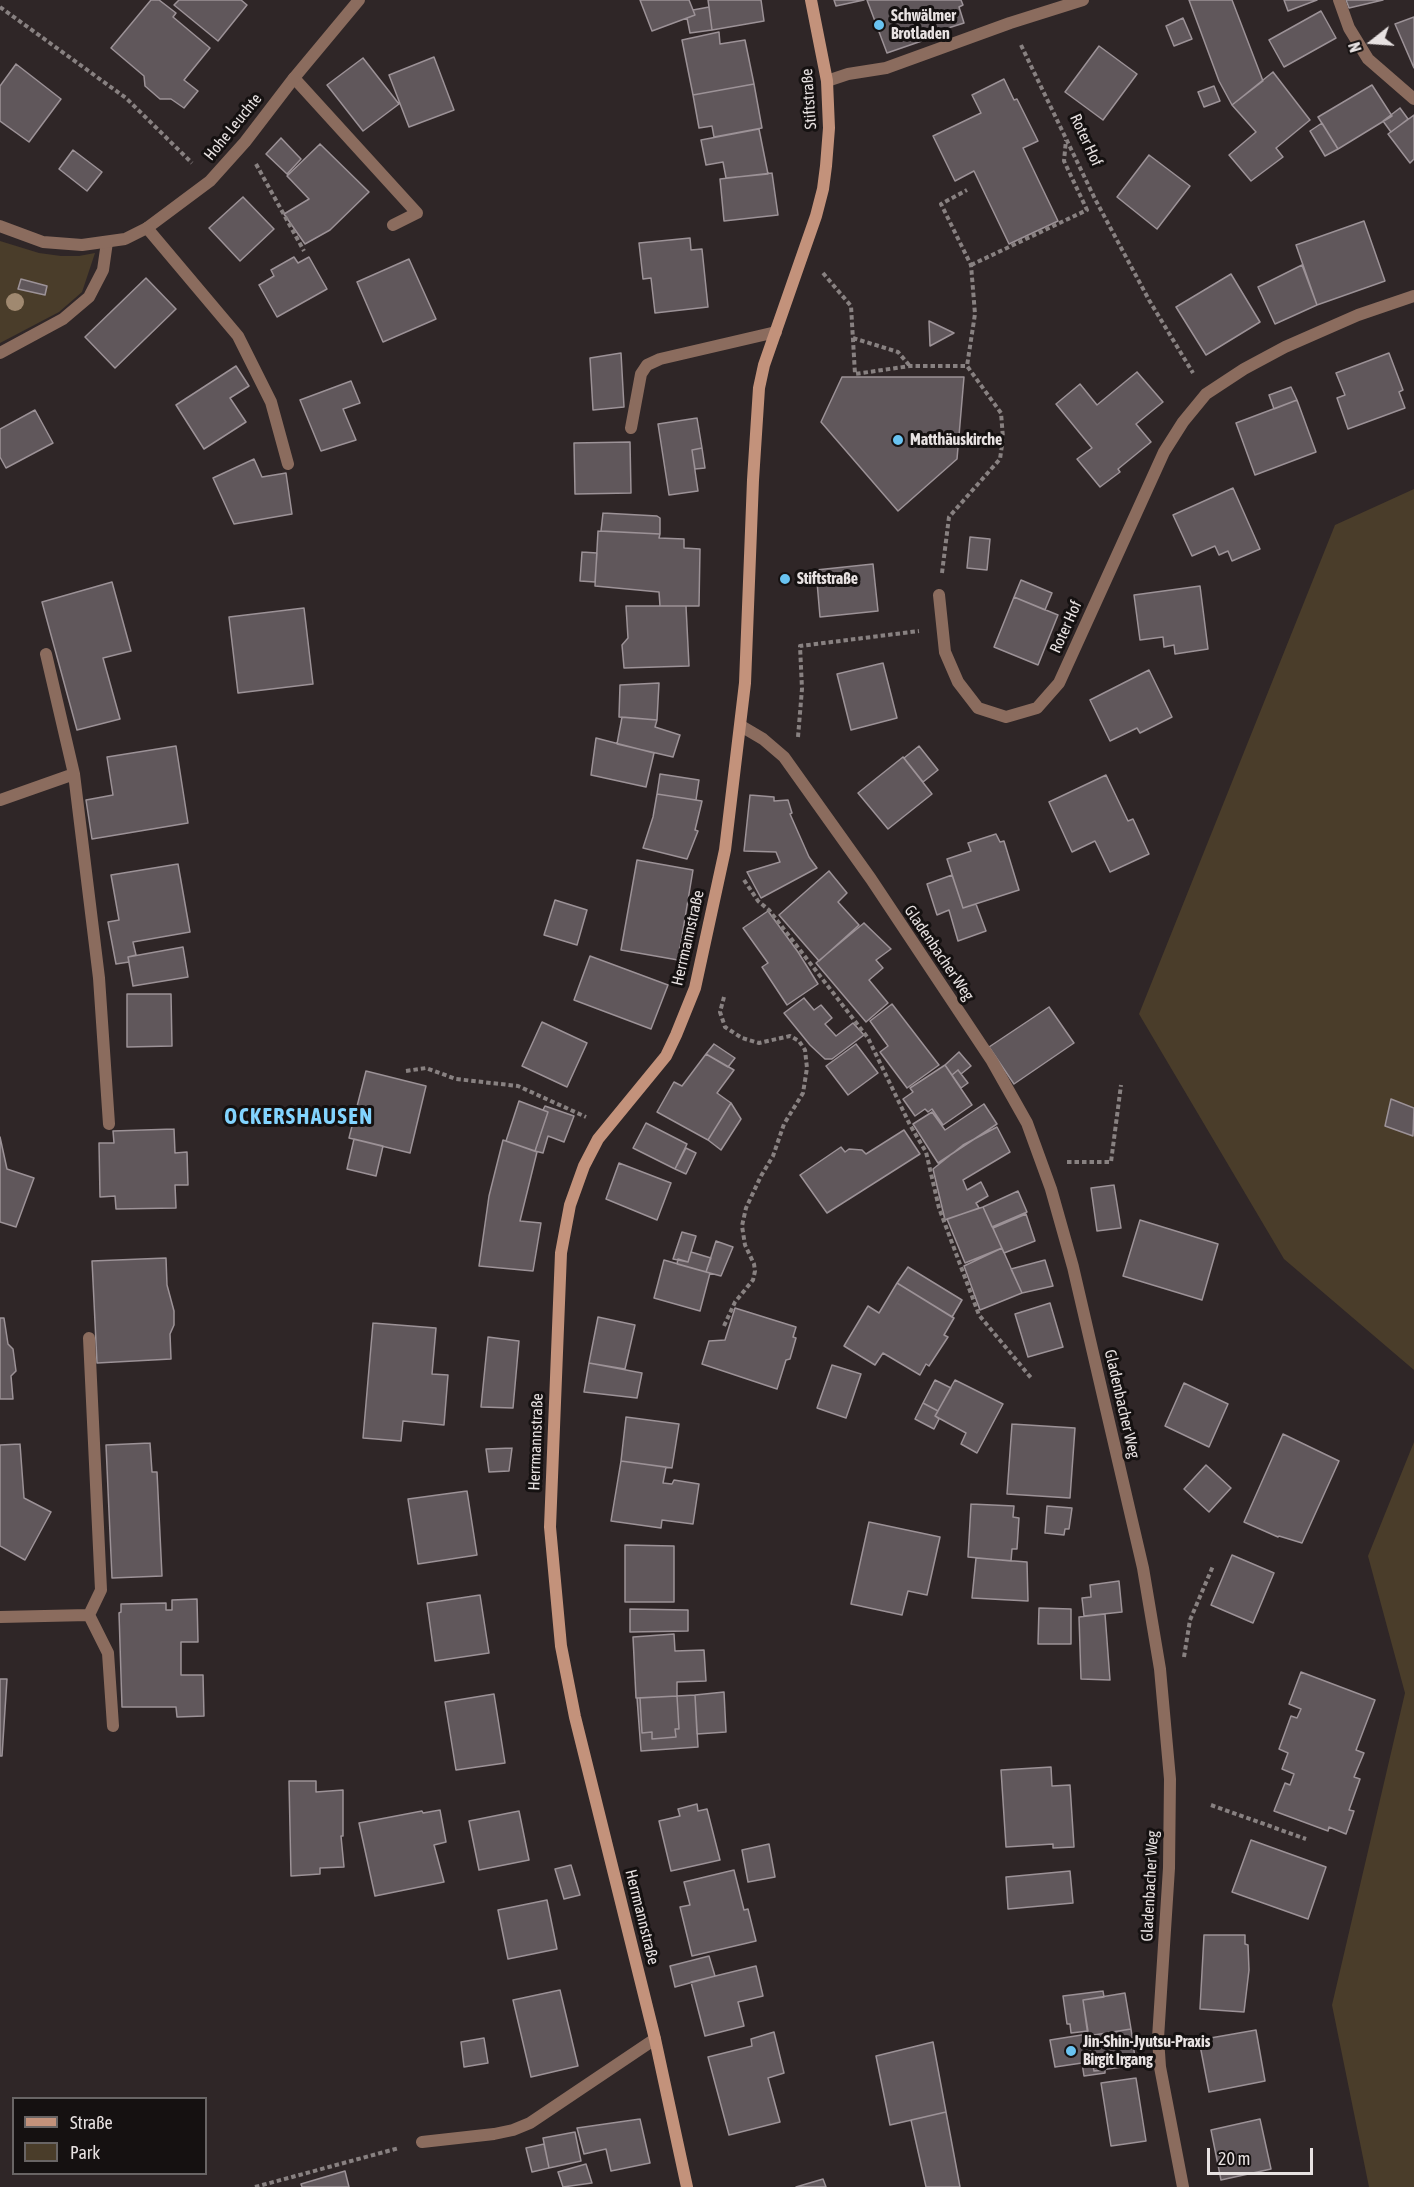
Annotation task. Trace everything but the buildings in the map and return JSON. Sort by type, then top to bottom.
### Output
[{"type":"street","name":"Hohe Leuchte","points":[[0,226],[43,242],[82,245],[125,239],[147,228],[210,182],[245,142],[358,0]]},
{"type":"street","name":"Stiftstraße","points":[[741,726],[756,416],[764,365],[816,216],[823,189],[829,128],[827,81],[811,0]]},
{"type":"street","points":[[827,81],[848,74],[886,68],[1010,23],[1083,0]]},
{"type":"street","points":[[1339,0],[1349,28],[1368,59],[1414,99]]},
{"type":"street","points":[[294,78],[417,213],[393,225]]},
{"type":"street","points":[[147,228],[238,336],[271,402],[288,464]]},
{"type":"street","points":[[0,353],[63,319],[89,297],[103,270],[107,242]]},
{"type":"street","name":"Roter Hof","points":[[939,595],[945,652],[958,682],[978,708],[1006,717],[1037,708],[1059,683],[1164,452],[1183,422],[1206,394],[1244,369],[1285,347],[1358,315],[1414,296]]},
{"type":"street","points":[[631,428],[641,374],[647,365],[660,359],[776,332]]},
{"type":"street","points":[[46,654],[74,774],[99,978],[109,1125]]},
{"type":"street","name":"Gladenbacher Weg","points":[[741,726],[763,739],[784,757],[871,879],[992,1061],[1028,1123],[1049,1182],[1073,1267],[1143,1568],[1160,1669],[1170,1779],[1169,1868],[1158,2038],[1160,2067],[1184,2187]]},
{"type":"street","name":"Herrmannstraße","points":[[687,2187],[655,2039],[575,1717],[561,1646],[550,1527],[561,1253],[570,1205],[584,1166],[598,1139],[666,1056],[695,988],[724,850],[741,726]]},
{"type":"street","points":[[0,800],[74,774]]},
{"type":"street","points":[[89,1338],[100,1590],[89,1615]]},
{"type":"street","points":[[0,1617],[89,1615]]},
{"type":"street","points":[[89,1615],[108,1653],[112,1726]]},
{"type":"street","points":[[422,2142],[494,2134],[530,2123],[655,2039]]},
{"type":"path","points":[[0,7],[126,98],[210,182]]},
{"type":"path","name":"Roter Hof","points":[[1010,23],[1095,199],[1149,300],[1206,394]]},
{"type":"path","points":[[971,265],[1087,210],[1064,161],[1067,137]]},
{"type":"path","points":[[268,189],[304,252]]},
{"type":"path","points":[[945,558],[949,517],[1000,459],[1003,438],[1001,413],[967,366],[975,314],[971,265],[941,204],[967,190]]},
{"type":"path","points":[[820,270],[851,306],[855,374],[910,366],[967,366]]},
{"type":"path","points":[[853,338],[897,352],[910,366]]},
{"type":"path","points":[[784,757],[798,741],[802,689],[800,646],[942,628]]},
{"type":"path","points":[[724,850],[758,901],[770,910],[868,1038],[910,1125],[926,1152],[939,1208],[979,1315],[1032,1379]]},
{"type":"path","points":[[724,998],[720,1012],[725,1028],[742,1038],[759,1043],[790,1036],[799,1041],[805,1050],[807,1068],[802,1093],[784,1124],[773,1156],[746,1208],[742,1226],[745,1245],[755,1271],[753,1280],[735,1302],[724,1326]]},
{"type":"path","points":[[406,1071],[426,1068],[456,1079],[518,1086],[562,1106]]},
{"type":"path","points":[[1049,1182],[1067,1161],[1111,1162],[1121,1085]]},
{"type":"path","points":[[1183,1664],[1190,1620],[1213,1566]]},
{"type":"path","points":[[1211,1805],[1306,1839]]},
{"type":"path","points":[[255,2187],[422,2142]]},
{"type":"green space","points":[[0,241],[39,253],[61,256],[95,253],[82,292],[59,312],[0,343]]},
{"type":"green space","points":[[1414,489],[1414,1370],[1284,1259],[1139,1014],[1335,525]]},
{"type":"green space","points":[[1414,1442],[1414,2187],[1369,2187],[1332,2005],[1405,1693],[1368,1556]]},
{"type":"place","name":"Schwälmer Brotladen","points":[[879,25]]},
{"type":"place","name":"Matthäuskirche","points":[[898,440]]},
{"type":"place","name":"Stiftstraße","points":[[785,579]]},
{"type":"place","name":"Jin-Shin-Jyutsu-Praxis Birgit Irgang","points":[[1071,2051]]},
{"type":"district","name":"OCKERSHAUSEN","points":[[299,1117]]}]
